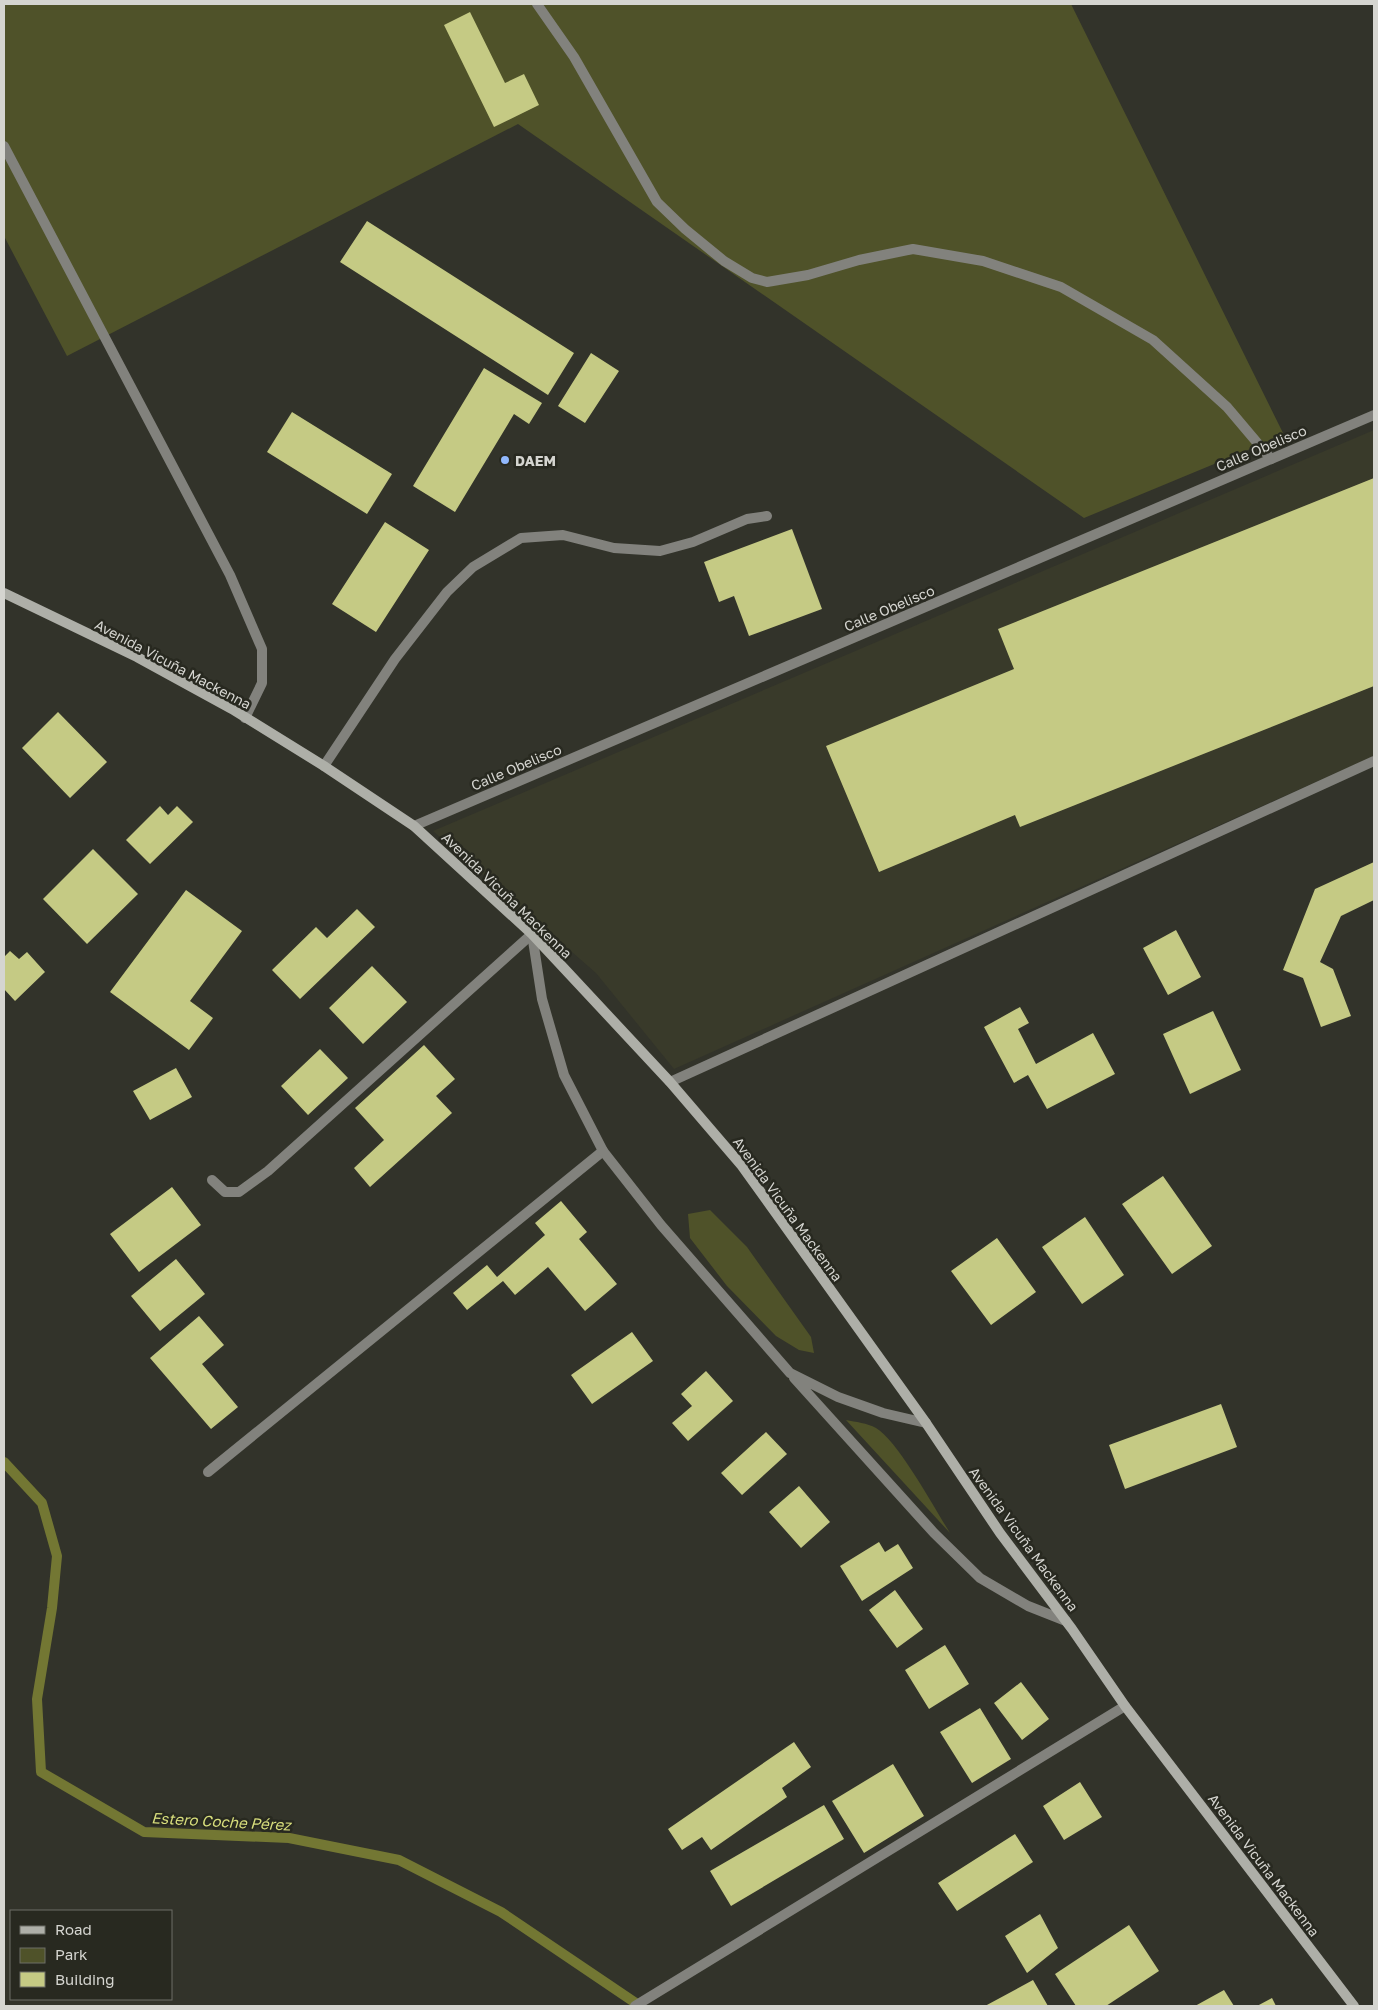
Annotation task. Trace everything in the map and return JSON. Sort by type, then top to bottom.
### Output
[{"type":"main road","name":"Avenida Vicuña Mackenna","points":[[4,593],[137,658],[246,718],[324,766],[414,826],[532,934],[670,1082],[742,1166],[926,1423],[1000,1533],[1066,1621],[1125,1706],[1354,2006]]},
{"type":"street","points":[[537,4],[574,57],[657,202],[685,230],[724,261],[752,278],[767,282],[808,275],[859,260],[913,249],[983,260],[1061,288],[1153,340],[1227,407],[1272,459]]},
{"type":"street","points":[[4,146],[230,575],[262,648],[262,683],[246,718]]},
{"type":"street","name":"Calle Obelisco","points":[[414,826],[1374,415]]},
{"type":"street","points":[[324,766],[395,659],[448,592],[473,567],[521,538],[563,534],[614,548],[660,551],[693,542],[747,519],[768,516]]},
{"type":"street","points":[[670,1082],[1374,761]]},
{"type":"street","points":[[532,934],[542,999],[564,1075],[603,1151],[660,1225],[934,1533],[980,1578],[1028,1606],[1066,1621]]},
{"type":"street","points":[[212,1180],[225,1192],[239,1192],[268,1171],[532,934]]},
{"type":"street","points":[[208,1472],[603,1151]]},
{"type":"street","points":[[790,1373],[838,1397],[883,1412],[926,1423]]},
{"type":"street","points":[[635,2006],[1125,1706]]},
{"type":"shaded area","points":[[1374,430],[1374,756],[674,1069],[596,973],[433,831]]},
{"type":"green space","points":[[4,4],[1071,4],[1284,435],[1084,518],[518,124],[67,356],[4,236]]},
{"type":"green space","points":[[710,1210],[747,1247],[811,1337],[814,1353],[799,1350],[776,1336],[727,1286],[690,1238],[688,1214]]},
{"type":"green space","points":[[846,1420],[873,1426],[885,1435],[905,1461],[950,1533]]},
{"type":"building","points":[[470,12],[505,83],[524,74],[539,105],[494,127],[444,25]]},
{"type":"building","points":[[367,221],[574,353],[548,395],[340,262]]},
{"type":"building","points":[[591,353],[619,371],[585,423],[558,406]]},
{"type":"building","points":[[484,368],[542,403],[529,424],[514,414],[455,512],[413,486]]},
{"type":"building","points":[[292,412],[392,474],[367,514],[267,452]]},
{"type":"building","points":[[1374,478],[1374,686],[1020,827],[1015,815],[879,872],[826,746],[1014,669],[998,629]]},
{"type":"building","points":[[385,522],[429,550],[376,632],[332,604]]},
{"type":"building","points":[[792,529],[822,609],[749,636],[734,596],[719,602],[704,562]]},
{"type":"building","points":[[58,712],[107,762],[70,798],[22,748]]},
{"type":"building","points":[[160,806],[168,815],[177,806],[193,822],[150,864],[126,840]]},
{"type":"building","points":[[93,849],[138,894],[87,944],[43,899]]},
{"type":"building","points":[[1374,862],[1374,900],[1341,916],[1320,962],[1333,969],[1351,1016],[1321,1027],[1303,978],[1283,970],[1315,889]]},
{"type":"building","points":[[186,890],[242,931],[190,1001],[213,1018],[189,1050],[110,992]]},
{"type":"building","points":[[357,909],[375,927],[300,999],[272,970],[316,927],[327,938]]},
{"type":"building","points":[[1176,930],[1201,977],[1168,995],[1143,948]]},
{"type":"building","points":[[10,951],[19,959],[27,952],[45,972],[15,1001],[4,989],[4,957]]},
{"type":"building","points":[[372,966],[407,1002],[363,1044],[329,1008]]},
{"type":"building","points":[[1020,1007],[1029,1023],[1018,1029],[1036,1064],[1093,1033],[1115,1074],[1047,1109],[1028,1075],[1014,1083],[984,1027]]},
{"type":"building","points":[[1213,1011],[1241,1070],[1190,1094],[1163,1034]]},
{"type":"building","points":[[424,1045],[455,1079],[436,1096],[452,1113],[370,1187],[354,1168],[384,1140],[355,1108]]},
{"type":"building","points":[[320,1049],[348,1078],[308,1115],[281,1086]]},
{"type":"building","points":[[176,1068],[192,1097],[150,1120],[133,1091]]},
{"type":"building","points":[[1163,1176],[1212,1246],[1172,1274],[1122,1204]]},
{"type":"building","points":[[172,1187],[201,1225],[139,1272],[110,1234]]},
{"type":"building","points":[[561,1201],[587,1232],[579,1239],[617,1284],[585,1311],[548,1267],[515,1295],[503,1281],[467,1310],[453,1293],[487,1265],[497,1277],[545,1235],[535,1223]]},
{"type":"building","points":[[1085,1217],[1124,1275],[1082,1304],[1042,1247]]},
{"type":"building","points":[[997,1238],[1036,1292],[991,1325],[951,1271]]},
{"type":"building","points":[[176,1259],[205,1294],[160,1331],[131,1296]]},
{"type":"building","points":[[199,1316],[224,1345],[202,1364],[238,1407],[211,1429],[150,1358]]},
{"type":"building","points":[[632,1332],[653,1361],[592,1404],[571,1375]]},
{"type":"building","points":[[706,1371],[733,1401],[688,1441],[672,1423],[692,1406],[681,1394]]},
{"type":"building","points":[[1221,1404],[1237,1447],[1125,1489],[1109,1445]]},
{"type":"building","points":[[766,1432],[787,1454],[742,1495],[721,1473]]},
{"type":"building","points":[[799,1486],[830,1522],[801,1548],[769,1512]]},
{"type":"building","points":[[879,1542],[885,1552],[898,1544],[913,1568],[862,1601],[840,1566]]},
{"type":"building","points":[[895,1590],[923,1629],[897,1648],[869,1610]]},
{"type":"building","points":[[945,1645],[969,1684],[929,1709],[905,1670]]},
{"type":"building","points":[[1021,1682],[1049,1719],[1022,1740],[994,1703]]},
{"type":"building","points":[[980,1708],[1011,1759],[972,1783],[940,1732]]},
{"type":"building","points":[[794,1742],[811,1767],[782,1788],[787,1797],[711,1850],[702,1837],[682,1850],[668,1829]]},
{"type":"building","points":[[893,1764],[924,1816],[864,1853],[832,1801]]},
{"type":"building","points":[[1080,1782],[1102,1817],[1064,1840],[1043,1806]]},
{"type":"building","points":[[824,1805],[844,1839],[731,1906],[710,1871]]},
{"type":"building","points":[[1015,1834],[1033,1862],[957,1911],[938,1883]]},
{"type":"building","points":[[1040,1914],[1058,1948],[1027,1973],[1005,1936]]},
{"type":"building","points":[[1129,1925],[1159,1971],[1106,2006],[1076,2006],[1055,1974]]},
{"type":"building","points":[[1033,1980],[1048,2006],[985,2006]]},
{"type":"building","points":[[1224,1990],[1234,2006],[1195,2006]]},
{"type":"building","points":[[1272,1998],[1276,2006],[1257,2006]]},
{"type":"waterway","name":"Estero Coche Pérez","points":[[4,1462],[42,1503],[57,1556],[52,1608],[37,1699],[41,1772],[144,1832],[289,1838],[399,1860],[501,1912],[640,2006]]},
{"type":"place","name":"DAEM","points":[[505,460]]}]
